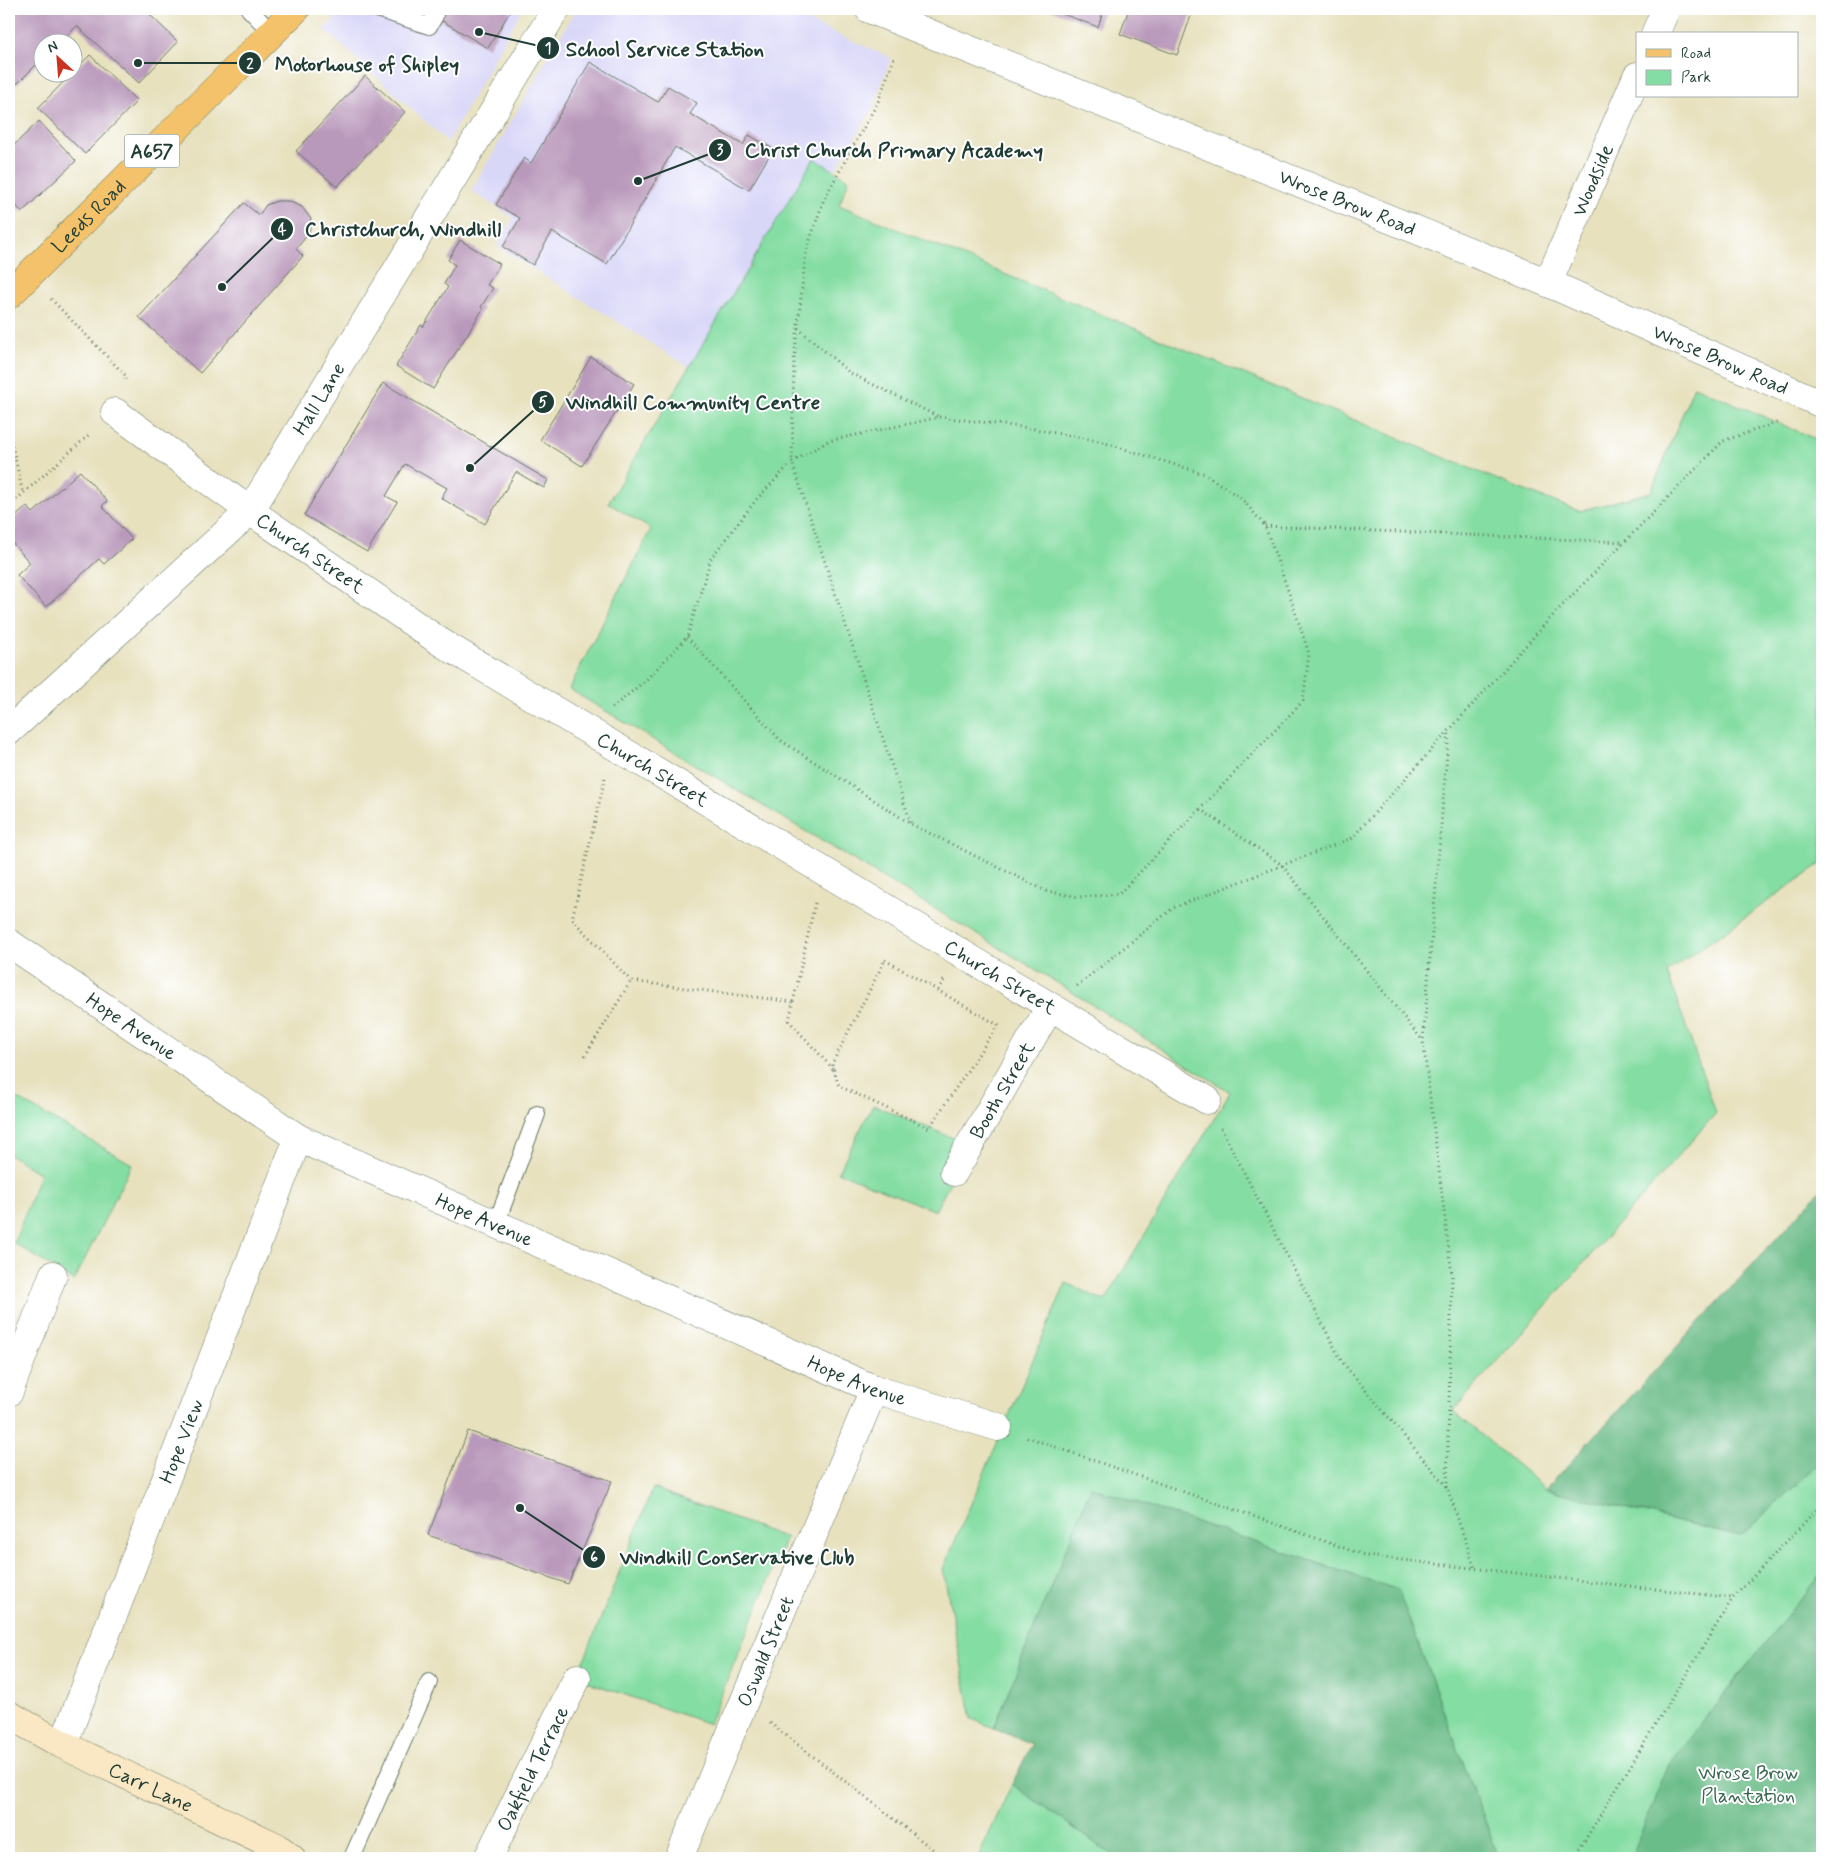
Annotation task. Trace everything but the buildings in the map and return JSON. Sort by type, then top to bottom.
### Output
[{"type":"main road","name":"Leeds Road","points":[[9,295],[296,9]]},
{"type":"street","name":"Hall Lane","points":[[9,731],[250,511],[556,9]]},
{"type":"street","name":"Wrose Brow Road","points":[[870,9],[1548,283],[1822,404]]},
{"type":"street","points":[[1656,32],[1666,9]]},
{"type":"street","name":"Woodside","points":[[1548,283],[1636,78]]},
{"type":"street","name":"Church Street","points":[[115,412],[250,511],[442,643],[1207,1100]]},
{"type":"street","name":"Hope Avenue","points":[[9,943],[298,1138],[874,1389],[998,1427]]},
{"type":"street","name":"Booth Street","points":[[954,1172],[1050,1007]]},
{"type":"street","name":"Hope View","points":[[63,1745],[298,1138]]},
{"type":"street","points":[[9,1392],[52,1275]]},
{"type":"street","name":"Oswald Street","points":[[679,1858],[874,1389]]},
{"type":"street","name":"Oakfield Terrace","points":[[488,1858],[577,1678]]},
{"type":"street","name":"Carr Lane","points":[[9,1715],[63,1745],[280,1855]]},
{"type":"lane","points":[[249,9],[272,32]]},
{"type":"lane","points":[[377,9],[429,26],[435,16]]},
{"type":"lane","points":[[496,1224],[537,1114]]},
{"type":"lane","points":[[352,1858],[429,1682]]},
{"type":"path","points":[[906,24],[878,102],[824,200],[806,252],[794,360],[792,462],[911,824]]},
{"type":"path","points":[[9,506],[115,412],[126,376],[28,275]]},
{"type":"path","points":[[688,637],[780,740],[911,824],[1046,891],[1079,897],[1119,894],[1303,701],[1309,654],[1265,526],[1242,499],[1205,474],[1099,441],[1029,428],[940,417],[850,373],[798,328]]},
{"type":"path","points":[[586,729],[647,679],[688,637],[711,558],[756,500],[792,462],[828,442],[940,417]]},
{"type":"path","points":[[1050,1007],[1172,908],[1352,838],[1556,612],[1723,441],[1786,419]]},
{"type":"path","points":[[9,431],[23,494]]},
{"type":"path","points":[[1265,526],[1624,542]]},
{"type":"path","points":[[1449,730],[1423,1041],[1452,1275],[1447,1487],[1475,1569]]},
{"type":"path","points":[[613,746],[572,919],[631,981],[793,1002]]},
{"type":"path","points":[[1200,809],[1282,865],[1423,1041]]},
{"type":"path","points":[[822,870],[789,1021],[834,1070],[839,1086],[929,1128],[998,1024],[885,960],[832,1064],[834,1070]]},
{"type":"path","points":[[585,1056],[631,981]]},
{"type":"path","points":[[1207,1100],[1342,1362],[1447,1487]]},
{"type":"path","points":[[998,1427],[1368,1556],[1733,1598]]},
{"type":"path","points":[[1574,1858],[1733,1598],[1822,1504]]},
{"type":"path","points":[[744,1703],[944,1858]]},
{"type":"shaded area","points":[[346,9],[522,9],[448,142],[324,29]]},
{"type":"shaded area","points":[[576,9],[781,9],[891,58],[872,110],[834,172],[814,159],[689,367],[497,246],[514,218],[471,191]]},
{"type":"green space","points":[[814,158],[849,180],[839,205],[1515,487],[1579,511],[1651,492],[1694,386],[1822,442],[1822,863],[1667,972],[1716,1113],[1453,1411],[1546,1489],[1740,1536],[1822,1461],[1822,1572],[1670,1762],[1631,1858],[1499,1858],[1398,1590],[1091,1487],[994,1728],[972,1719],[943,1569],[1066,1283],[1105,1301],[1230,1092],[1048,977],[569,689],[651,529],[608,503]]},
{"type":"green space","points":[[9,1094],[132,1164],[74,1281],[14,1243],[40,1174],[9,1154]]},
{"type":"green space","points":[[873,1105],[970,1145],[935,1211],[838,1172]]},
{"type":"green space","points":[[1822,1189],[1822,1461],[1740,1536],[1546,1489]]},
{"type":"green space","points":[[1091,1487],[1398,1590],[1499,1858],[1116,1858],[1012,1784],[1032,1744],[994,1728]]},
{"type":"green space","points":[[653,1488],[786,1538],[709,1724],[577,1678]]},
{"type":"green space","name":"Wrose Brow Plantation","points":[[1822,1572],[1822,1858],[1631,1858],[1670,1762]]},
{"type":"green space","points":[[1012,1784],[1116,1858],[978,1858]]},
{"type":"place","name":"School Service Station","points":[[479,32]]},
{"type":"place","name":"Motorhouse of Shipley","points":[[138,63]]},
{"type":"place","name":"Christ Church Primary Academy","points":[[638,181]]},
{"type":"place","name":"Christchurch, Windhill","points":[[222,287]]},
{"type":"place","name":"Windhill Community Centre","points":[[470,468]]},
{"type":"place","name":"Windhill Conservative Club","points":[[520,1508]]}]
